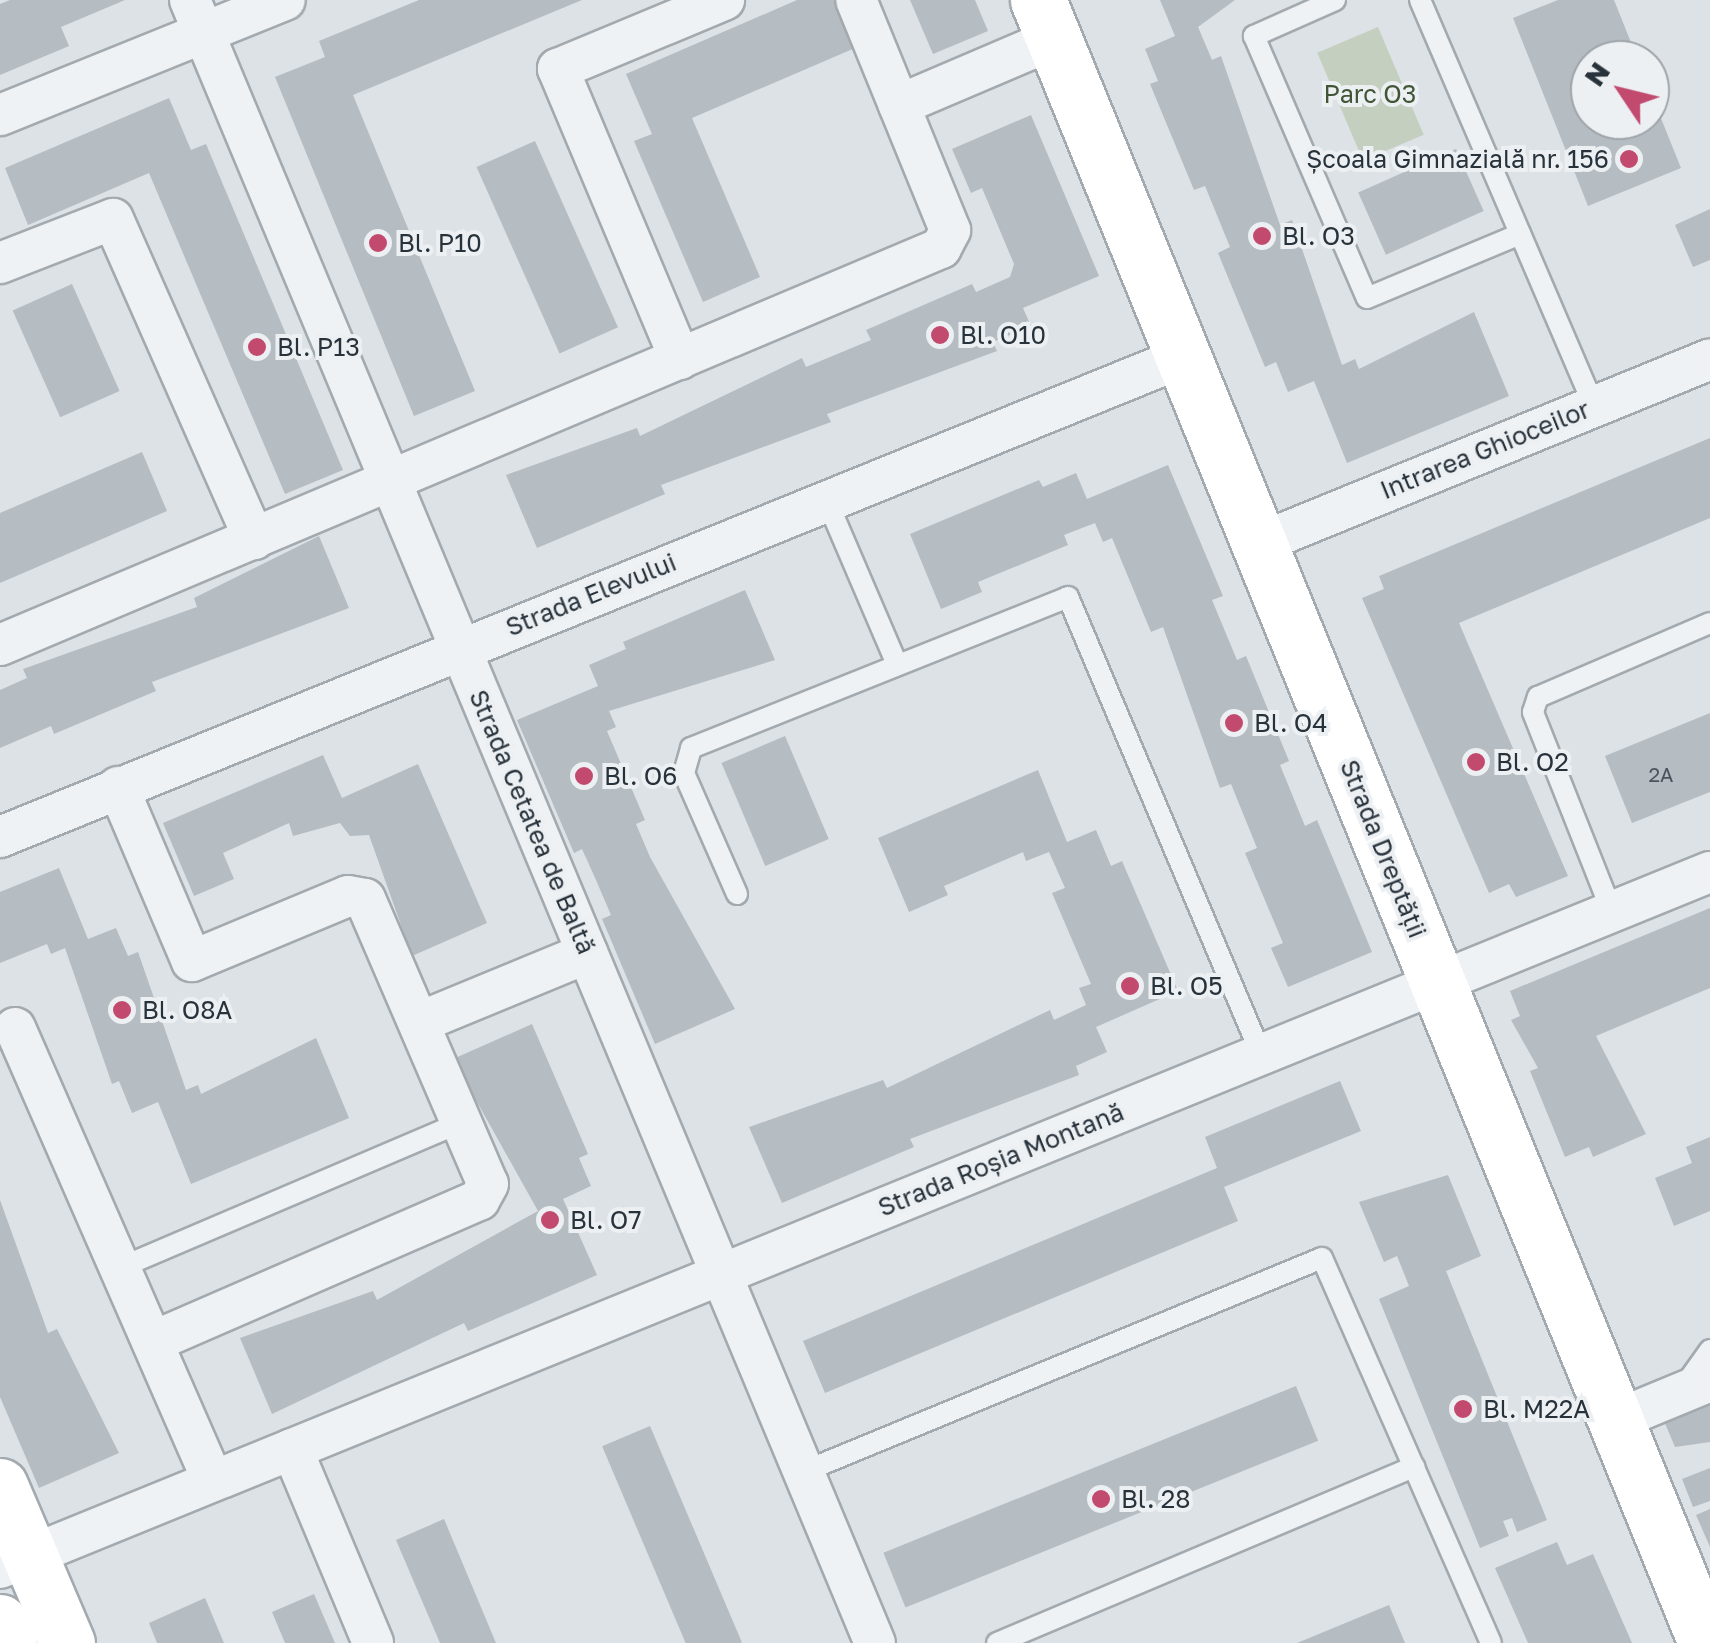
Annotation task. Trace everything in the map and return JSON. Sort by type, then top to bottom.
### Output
[{"type":"street","points":[[0,115],[197,16],[285,0]]},
{"type":"street","points":[[680,359],[558,70],[724,0]]},
{"type":"street","points":[[0,645],[680,359],[948,240],[856,0]]},
{"type":"street","name":"Strada Cetatea de Baltă","points":[[197,16],[875,1643]]},
{"type":"street","points":[[899,105],[1046,20]]},
{"type":"street","name":"Strada Dreptății","points":[[1046,20],[1706,1643]]},
{"type":"street","points":[[0,263],[113,219],[254,539]]},
{"type":"street","name":"Strada Elevului","points":[[0,837],[460,647],[1183,357]]},
{"type":"street","name":"Intrarea Ghioceilor","points":[[1260,543],[1710,359]]},
{"type":"street","points":[[118,787],[192,961],[357,896],[371,908],[488,1184],[479,1200],[153,1342]]},
{"type":"street","name":"Strada Roșia Montană","points":[[15,1562],[1710,872]]},
{"type":"street","points":[[420,1022],[587,953]]},
{"type":"street","points":[[15,1028],[213,1481]]},
{"type":"street","points":[[1616,1420],[1694,1387]]},
{"type":"street","points":[[292,1449],[373,1643]]},
{"type":"street","points":[[0,1486],[15,1562],[67,1643]]},
{"type":"street","points":[[0,1622],[9,1643]]},
{"type":"lane","points":[[1335,0],[1254,36],[1367,298],[1520,234]]},
{"type":"lane","points":[[1420,0],[1594,405]]},
{"type":"lane","points":[[827,501],[896,662]]},
{"type":"lane","points":[[737,894],[684,759],[896,662],[1055,596],[1078,604],[1262,1054]]},
{"type":"lane","points":[[1612,912],[1533,712],[1538,697],[1710,623]]},
{"type":"lane","points":[[122,1267],[462,1122]]},
{"type":"lane","points":[[803,1472],[1322,1258],[1490,1643]]},
{"type":"lane","points":[[1694,1387],[1710,1350]]},
{"type":"lane","points":[[997,1643],[1414,1466]]},
{"type":"green space","name":"Parc O3","points":[[1378,27],[1424,135],[1363,160],[1317,53]]},
{"type":"building","points":[[10,0],[125,0],[61,27],[69,46],[0,75],[0,4]]},
{"type":"building","name":"Bl. P10","points":[[419,0],[582,0],[353,95],[475,391],[414,416],[275,77],[325,57],[319,41]]},
{"type":"building","points":[[797,0],[834,0],[855,48],[692,118],[760,277],[703,302],[634,141],[652,134],[626,74]]},
{"type":"building","points":[[910,0],[975,0],[988,31],[933,54]]},
{"type":"building","name":"Bl. O3","points":[[1160,0],[1235,0],[1198,27],[1212,60],[1221,56],[1280,225],[1292,220],[1342,365],[1355,359],[1359,369],[1474,312],[1509,396],[1347,463],[1314,381],[1288,392],[1276,362],[1265,367],[1218,253],[1230,247],[1205,186],[1194,190],[1150,84],[1158,81],[1145,49],[1175,36]]},
{"type":"building","points":[[1558,0],[1614,0],[1630,40],[1570,40],[1570,140],[1670,140],[1681,168],[1588,206],[1513,18]]},
{"type":"building","name":"Bl. P13","points":[[169,98],[191,150],[206,144],[343,470],[285,494],[149,173],[28,225],[5,168]]},
{"type":"building","name":"Bl. O10","points":[[1031,115],[1099,276],[1023,308],[1031,326],[993,342],[997,351],[827,414],[831,422],[661,485],[665,494],[537,548],[506,475],[637,428],[640,436],[802,358],[806,367],[871,340],[866,330],[972,284],[976,292],[1010,277],[1014,264],[982,188],[971,193],[952,149]]},
{"type":"building","points":[[535,141],[618,327],[560,353],[477,167]]},
{"type":"building","points":[[1456,149],[1484,211],[1386,255],[1358,193]]},
{"type":"building","points":[[1710,209],[1710,260],[1693,267],[1675,225]]},
{"type":"building","points":[[72,284],[120,391],[60,417],[13,310]]},
{"type":"building","name":"Bl. O2","points":[[1710,438],[1710,518],[1459,623],[1568,876],[1516,897],[1509,884],[1489,893],[1362,598],[1384,589],[1379,576]]},
{"type":"building","points":[[142,452],[167,511],[0,583],[0,513]]},
{"type":"building","name":"Bl. O4","points":[[1168,465],[1223,596],[1212,600],[1237,660],[1246,656],[1289,761],[1280,765],[1305,826],[1317,820],[1372,952],[1288,987],[1271,948],[1283,943],[1245,853],[1257,848],[1231,784],[1220,788],[1163,627],[1151,632],[1112,538],[1103,542],[1095,523],[1064,535],[1068,545],[978,582],[982,592],[941,609],[910,534],[1039,480],[1043,487],[1076,473],[1087,499]]},
{"type":"building","points":[[319,536],[349,608],[152,682],[156,691],[54,734],[51,726],[0,748],[0,690],[27,678],[23,669],[197,607],[194,598]]},
{"type":"building","name":"Bl. O6","points":[[745,590],[775,660],[609,711],[616,727],[607,731],[645,820],[636,824],[650,857],[735,1009],[655,1044],[602,919],[611,915],[582,849],[574,853],[517,720],[598,686],[589,665],[626,649],[623,642]]},
{"type":"building","points":[[1710,713],[1710,792],[1632,823],[1605,756]]},
{"type":"building","points":[[785,736],[829,839],[765,866],[721,763]]},
{"type":"building","points":[[323,755],[342,798],[418,764],[487,923],[412,956],[369,835],[350,836],[340,823],[293,836],[289,823],[223,853],[234,879],[194,896],[163,823]]},
{"type":"building","name":"Bl. O5","points":[[1038,770],[1067,842],[1096,830],[1111,866],[1122,861],[1178,991],[1096,1027],[1107,1052],[1076,1066],[1079,1075],[910,1139],[914,1147],[782,1203],[749,1127],[883,1080],[887,1088],[1050,1010],[1054,1020],[1086,1005],[1079,988],[1091,984],[1052,893],[1065,888],[1049,852],[1026,861],[1023,852],[944,886],[948,895],[909,912],[878,838]]},
{"type":"building","name":"Bl. O8A","points":[[59,868],[88,939],[116,928],[128,956],[138,952],[186,1090],[198,1085],[201,1094],[316,1038],[349,1118],[191,1184],[158,1102],[132,1113],[119,1081],[112,1084],[65,948],[51,954],[47,944],[0,963],[0,892]]},
{"type":"building","points":[[1710,908],[1710,988],[1596,1036],[1646,1134],[1593,1157],[1589,1147],[1565,1157],[1530,1071],[1538,1068],[1511,1020],[1520,1016],[1510,991]]},
{"type":"building","name":"Bl. O7","points":[[532,1024],[588,1154],[579,1158],[591,1186],[563,1199],[597,1275],[468,1331],[464,1323],[272,1414],[240,1338],[373,1291],[377,1300],[538,1211],[453,1059]]},
{"type":"building","points":[[1340,1081],[1361,1131],[1224,1187],[1238,1221],[825,1393],[803,1341],[1217,1168],[1205,1137]]},
{"type":"building","points":[[1710,1137],[1710,1211],[1674,1226],[1655,1178],[1692,1163],[1686,1147]]},
{"type":"building","name":"Bl. M22A","points":[[1448,1175],[1481,1256],[1446,1271],[1547,1520],[1517,1532],[1512,1518],[1503,1521],[1509,1536],[1480,1548],[1379,1299],[1409,1286],[1397,1256],[1384,1262],[1359,1202]]},
{"type":"building","points":[[0,1200],[48,1333],[57,1329],[119,1453],[39,1488],[0,1397]]},
{"type":"building","name":"Bl. 28","points":[[1296,1386],[1318,1441],[906,1607],[883,1553]]},
{"type":"building","points":[[1710,1401],[1710,1442],[1675,1447],[1664,1421]]},
{"type":"building","points":[[650,1426],[742,1642],[686,1643],[602,1446]]},
{"type":"building","points":[[1710,1468],[1710,1501],[1693,1507],[1682,1479]]},
{"type":"building","points":[[1710,1509],[1710,1547],[1696,1515]]},
{"type":"building","points":[[444,1519],[496,1643],[440,1643],[396,1540]]},
{"type":"building","points":[[1557,1542],[1567,1565],[1593,1554],[1632,1643],[1528,1643],[1495,1568]]},
{"type":"building","points":[[314,1594],[335,1643],[285,1643],[272,1612]]},
{"type":"building","points":[[205,1598],[224,1643],[157,1643],[149,1623]]},
{"type":"building","points":[[1389,1605],[1405,1643],[1297,1643]]},
{"type":"place","name":"Școala Gimnazială nr. 156","points":[[1629,159]]},
{"type":"place","name":"Bl. O3","points":[[1262,236]]},
{"type":"place","name":"Bl. P10","points":[[378,243]]},
{"type":"place","name":"Bl. O10","points":[[940,335]]},
{"type":"place","name":"Bl. P13","points":[[257,347]]},
{"type":"place","name":"Bl. O4","points":[[1234,723]]},
{"type":"place","name":"Bl. O2","points":[[1476,762]]},
{"type":"place","name":"Bl. O6","points":[[584,776]]},
{"type":"place","name":"Bl. O5","points":[[1130,986]]},
{"type":"place","name":"Bl. O8A","points":[[122,1010]]},
{"type":"place","name":"Bl. O7","points":[[550,1220]]},
{"type":"place","name":"Bl. M22A","points":[[1463,1409]]},
{"type":"place","name":"Bl. 28","points":[[1101,1499]]}]
